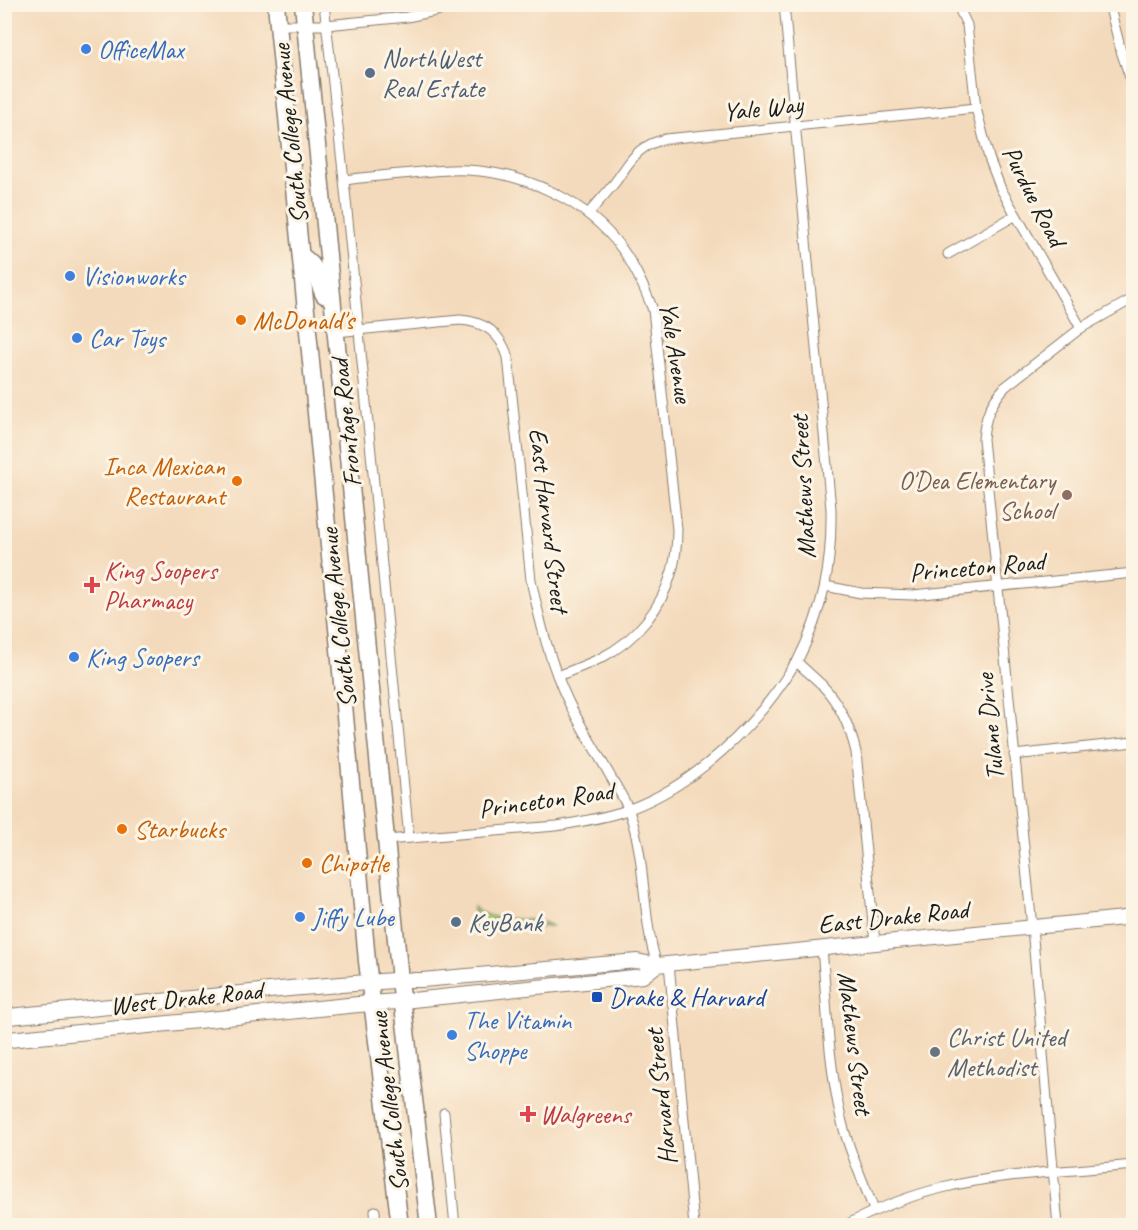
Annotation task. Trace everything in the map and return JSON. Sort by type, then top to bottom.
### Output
[{"type":"highway","name":"South College Avenue","points":[[303,4],[400,981],[429,1226]]},
{"type":"highway","name":"South College Avenue","points":[[276,5],[370,982],[401,1224]]},
{"type":"highway","points":[[301,256],[315,269],[318,284],[324,295],[332,298]]},
{"type":"main road","name":"East Drake Road","points":[[370,982],[637,961],[663,964],[1134,917]]},
{"type":"main road","name":"East Drake Road","points":[[373,1003],[643,976],[663,964]]},
{"type":"main road","name":"West Drake Road","points":[[4,1017],[370,982]]},
{"type":"main road","points":[[168,1023],[172,1013],[178,1008],[228,996]]},
{"type":"main road","points":[[80,1033],[159,1009],[164,1002]]},
{"type":"main road","name":"West Drake Road","points":[[4,1040],[373,1003]]},
{"type":"street","name":"Frontage Road","points":[[324,4],[344,180],[409,838]]},
{"type":"street","points":[[278,25],[326,25],[407,17],[460,4]]},
{"type":"street","name":"Mathews Street","points":[[784,4],[831,509],[829,564],[825,586],[819,612],[797,662],[822,685],[835,701],[851,733],[856,753],[875,943]]},
{"type":"street","name":"Purdue Road","points":[[957,4],[967,25],[976,108],[988,158],[1001,189],[1081,328]]},
{"type":"street","points":[[1109,4],[1134,89]]},
{"type":"street","name":"Yale Way","points":[[588,214],[615,183],[635,155],[653,142],[976,108]]},
{"type":"street","name":"Yale Avenue","points":[[344,180],[467,170],[513,177],[549,191],[588,214],[622,248],[634,267],[653,310],[677,529],[673,570],[666,590],[655,609],[636,633],[601,658],[558,676]]},
{"type":"street","points":[[948,254],[1016,215]]},
{"type":"street","name":"Tulane Drive","points":[[1058,1226],[1032,927],[983,439],[984,423],[996,398],[1005,387],[1081,328],[1134,297]]},
{"type":"street","name":"East Harvard Street","points":[[336,332],[460,320],[479,323],[490,329],[502,343],[508,357],[531,580],[544,638],[569,702],[629,809],[642,868],[651,942],[663,964]]},
{"type":"street","name":"Princeton Road","points":[[825,586],[861,593],[913,595],[1134,573]]},
{"type":"street","name":"Princeton Road","points":[[386,840],[556,826],[629,809],[659,795],[685,779],[733,741],[775,694],[797,662]]},
{"type":"street","points":[[1014,755],[1134,742]]},
{"type":"street","name":"Mathews Street","points":[[822,948],[835,1088],[850,1147],[874,1210]]},
{"type":"street","name":"Harvard Street","points":[[663,964],[694,1226]]},
{"type":"street","points":[[444,1113],[455,1226]]},
{"type":"street","points":[[844,1226],[874,1210],[942,1188],[982,1180],[1134,1165]]},
{"type":"street","points":[[375,1211],[376,1226]]},
{"type":"green space","points":[[473,907],[492,917],[530,920],[551,926],[476,932]]},
{"type":"place","name":"OfficeMax","points":[[86,49]]},
{"type":"place","name":"NorthWest Real Estate","points":[[370,73]]},
{"type":"place","name":"Visionworks","points":[[70,276]]},
{"type":"place","name":"McDonald's","points":[[241,320]]},
{"type":"place","name":"Car Toys","points":[[77,338]]},
{"type":"place","name":"Inca Mexican Restaurant","points":[[237,481]]},
{"type":"place","name":"O'Dea Elementary School","points":[[1067,495]]},
{"type":"place","name":"King Soopers Pharmacy","points":[[92,585]]},
{"type":"place","name":"King Soopers","points":[[74,657]]},
{"type":"place","name":"Starbucks","points":[[122,829]]},
{"type":"place","name":"Chipotle","points":[[307,863]]},
{"type":"place","name":"Jiffy Lube","points":[[300,917]]},
{"type":"place","name":"KeyBank","points":[[456,922]]},
{"type":"place","name":"Drake & Harvard","points":[[597,997]]},
{"type":"place","name":"The Vitamin Shoppe","points":[[452,1035]]},
{"type":"place","name":"Christ United Methodist","points":[[935,1052]]},
{"type":"place","name":"Walgreens","points":[[528,1114]]}]
